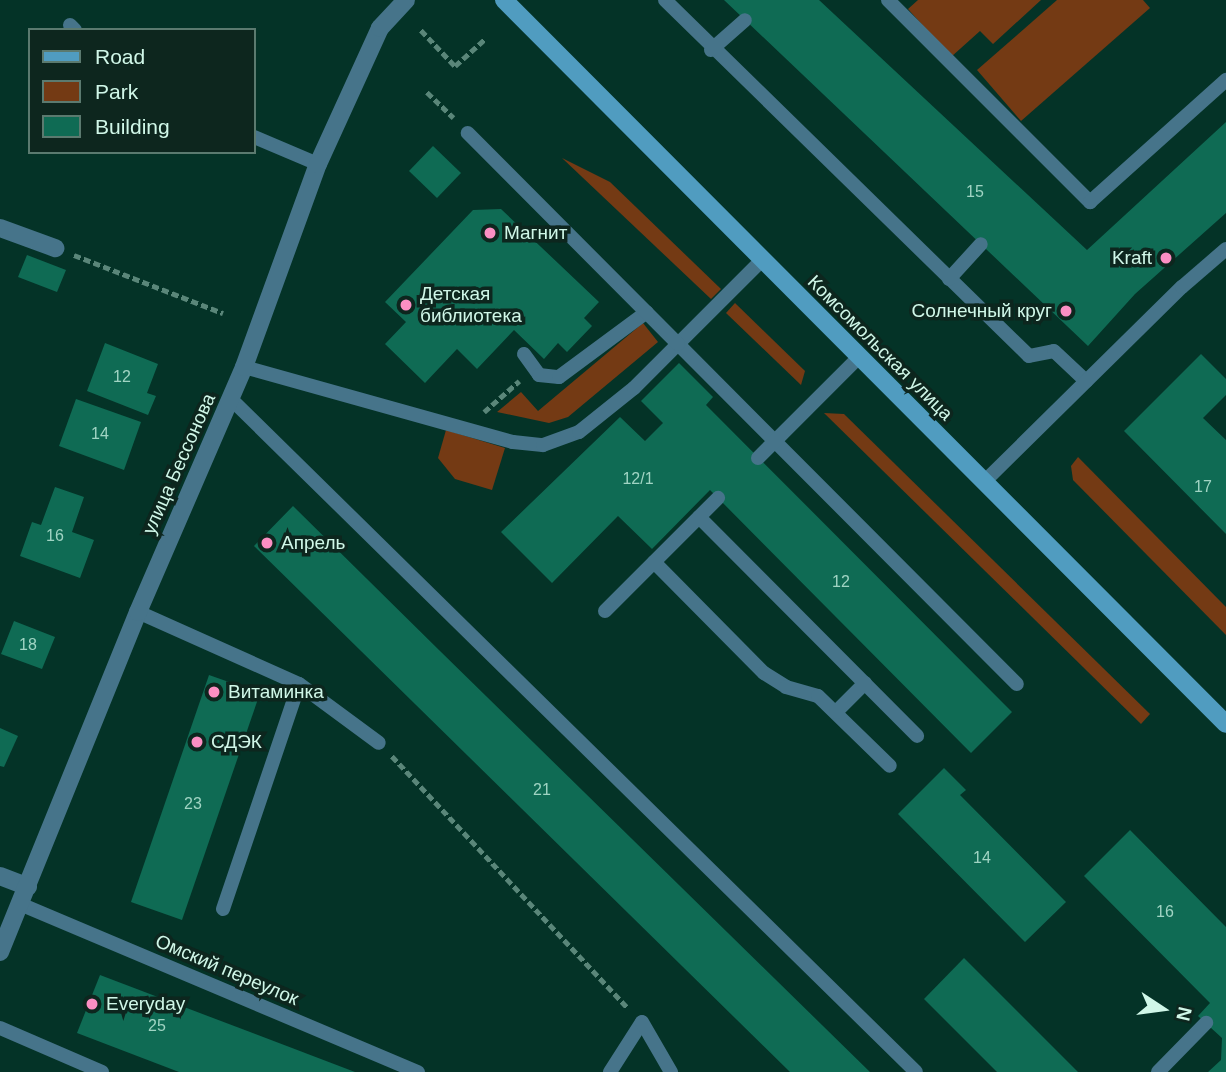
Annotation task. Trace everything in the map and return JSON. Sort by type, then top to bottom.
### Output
[{"type":"main road","name":"Комсомольская улица","points":[[504,0],[1226,724]]},
{"type":"street","name":"улица Бессонова","points":[[0,952],[138,612],[244,367],[318,164],[380,28],[406,0]]},
{"type":"street","points":[[0,228],[55,248]]},
{"type":"street","points":[[0,876],[28,887]]},
{"type":"lane","points":[[665,0],[711,50],[1029,356],[1054,351],[1086,381]]},
{"type":"lane","points":[[888,0],[1090,202],[1226,80]]},
{"type":"lane","points":[[711,50],[745,20]]},
{"type":"lane","points":[[468,133],[1017,684]]},
{"type":"lane","points":[[256,138],[318,164]]},
{"type":"lane","points":[[949,279],[981,244]]},
{"type":"lane","points":[[984,482],[1226,249]]},
{"type":"lane","points":[[244,367],[513,442],[543,444],[579,432],[634,388],[762,260]]},
{"type":"lane","points":[[524,354],[539,375],[559,377],[647,312]]},
{"type":"lane","points":[[758,458],[859,357]]},
{"type":"lane","points":[[231,399],[916,1072]]},
{"type":"lane","points":[[605,611],[718,498]]},
{"type":"lane","points":[[699,517],[917,736]]},
{"type":"lane","points":[[654,562],[764,673],[786,687],[818,696],[890,766]]},
{"type":"lane","points":[[138,612],[299,684],[379,743]]},
{"type":"lane","points":[[836,712],[865,683]]},
{"type":"lane","points":[[223,909],[299,684]]},
{"type":"lane","name":"Омский переулок","points":[[20,904],[418,1072]]},
{"type":"lane","points":[[610,1072],[642,1022],[671,1072]]},
{"type":"lane","points":[[1158,1072],[1206,1023]]},
{"type":"lane","points":[[0,1028],[102,1072]]},
{"type":"path","points":[[421,30],[455,66],[485,39]]},
{"type":"path","points":[[427,92],[468,133]]},
{"type":"path","points":[[55,248],[223,313]]},
{"type":"path","points":[[487,409],[510,389]]},
{"type":"path","points":[[379,743],[642,1022]]},
{"type":"green space","points":[[918,0],[1041,0],[993,44],[980,31],[951,57],[908,9]]},
{"type":"green space","points":[[1057,0],[1143,0],[1150,8],[1021,121],[977,70]]},
{"type":"green space","points":[[562,158],[610,182],[721,289],[711,299]]},
{"type":"green space","points":[[735,303],[805,371],[801,385],[726,313]]},
{"type":"green space","points":[[643,323],[658,342],[568,417],[549,423],[497,412],[521,392],[538,411]]},
{"type":"green space","points":[[824,413],[844,414],[1150,714],[1141,724]]},
{"type":"green space","points":[[446,430],[505,448],[492,490],[455,479],[438,458]]},
{"type":"green space","points":[[1078,457],[1226,607],[1226,635],[1073,480],[1071,466]]},
{"type":"building","points":[[724,0],[819,0],[1087,250],[1226,122],[1226,213],[1135,294],[1088,346]]},
{"type":"building","points":[[433,146],[461,173],[437,198],[409,171]]},
{"type":"building","points":[[501,209],[599,302],[584,318],[592,326],[567,352],[558,343],[544,359],[514,330],[477,369],[457,349],[425,383],[385,344],[406,322],[385,302],[473,210]]},
{"type":"building","points":[[27,255],[66,270],[57,292],[18,277]]},
{"type":"building","points":[[105,343],[158,364],[147,393],[156,396],[148,415],[87,391]]},
{"type":"building","points":[[1201,354],[1226,379],[1226,395],[1203,418],[1226,440],[1226,534],[1124,431]]},
{"type":"building","points":[[679,363],[713,397],[706,405],[1012,712],[971,753],[710,490],[652,549],[618,516],[552,583],[501,532],[620,417],[645,441],[663,423],[641,401]]},
{"type":"building","points":[[76,399],[141,422],[124,470],[59,446]]},
{"type":"building","points":[[55,487],[84,497],[72,532],[94,540],[80,578],[20,556],[32,522],[41,525]]},
{"type":"building","points":[[293,506],[870,1072],[790,1072],[254,546]]},
{"type":"building","points":[[14,621],[55,637],[42,669],[1,654]]},
{"type":"building","points":[[209,675],[260,693],[182,920],[131,902]]},
{"type":"building","points":[[0,728],[18,736],[4,767],[0,766]]},
{"type":"building","points":[[944,768],[966,790],[960,795],[1066,902],[1025,942],[898,814]]},
{"type":"building","points":[[1130,830],[1226,927],[1226,1072],[1208,1072],[1221,1060],[1222,1038],[1198,1016],[1210,1003],[1084,876]]},
{"type":"building","points":[[964,958],[1078,1072],[997,1072],[924,999]]},
{"type":"building","points":[[100,975],[355,1072],[179,1072],[77,1033]]},
{"type":"place","name":"Магнит","points":[[490,233]]},
{"type":"place","name":"Kraft","points":[[1166,258]]},
{"type":"place","name":"Детская библиотека","points":[[406,305]]},
{"type":"place","name":"Солнечный круг","points":[[1066,311]]},
{"type":"place","name":"Апрель","points":[[267,543]]},
{"type":"place","name":"Витаминка","points":[[214,692]]},
{"type":"place","name":"СДЭК","points":[[197,742]]},
{"type":"place","name":"Everyday","points":[[92,1004]]}]
